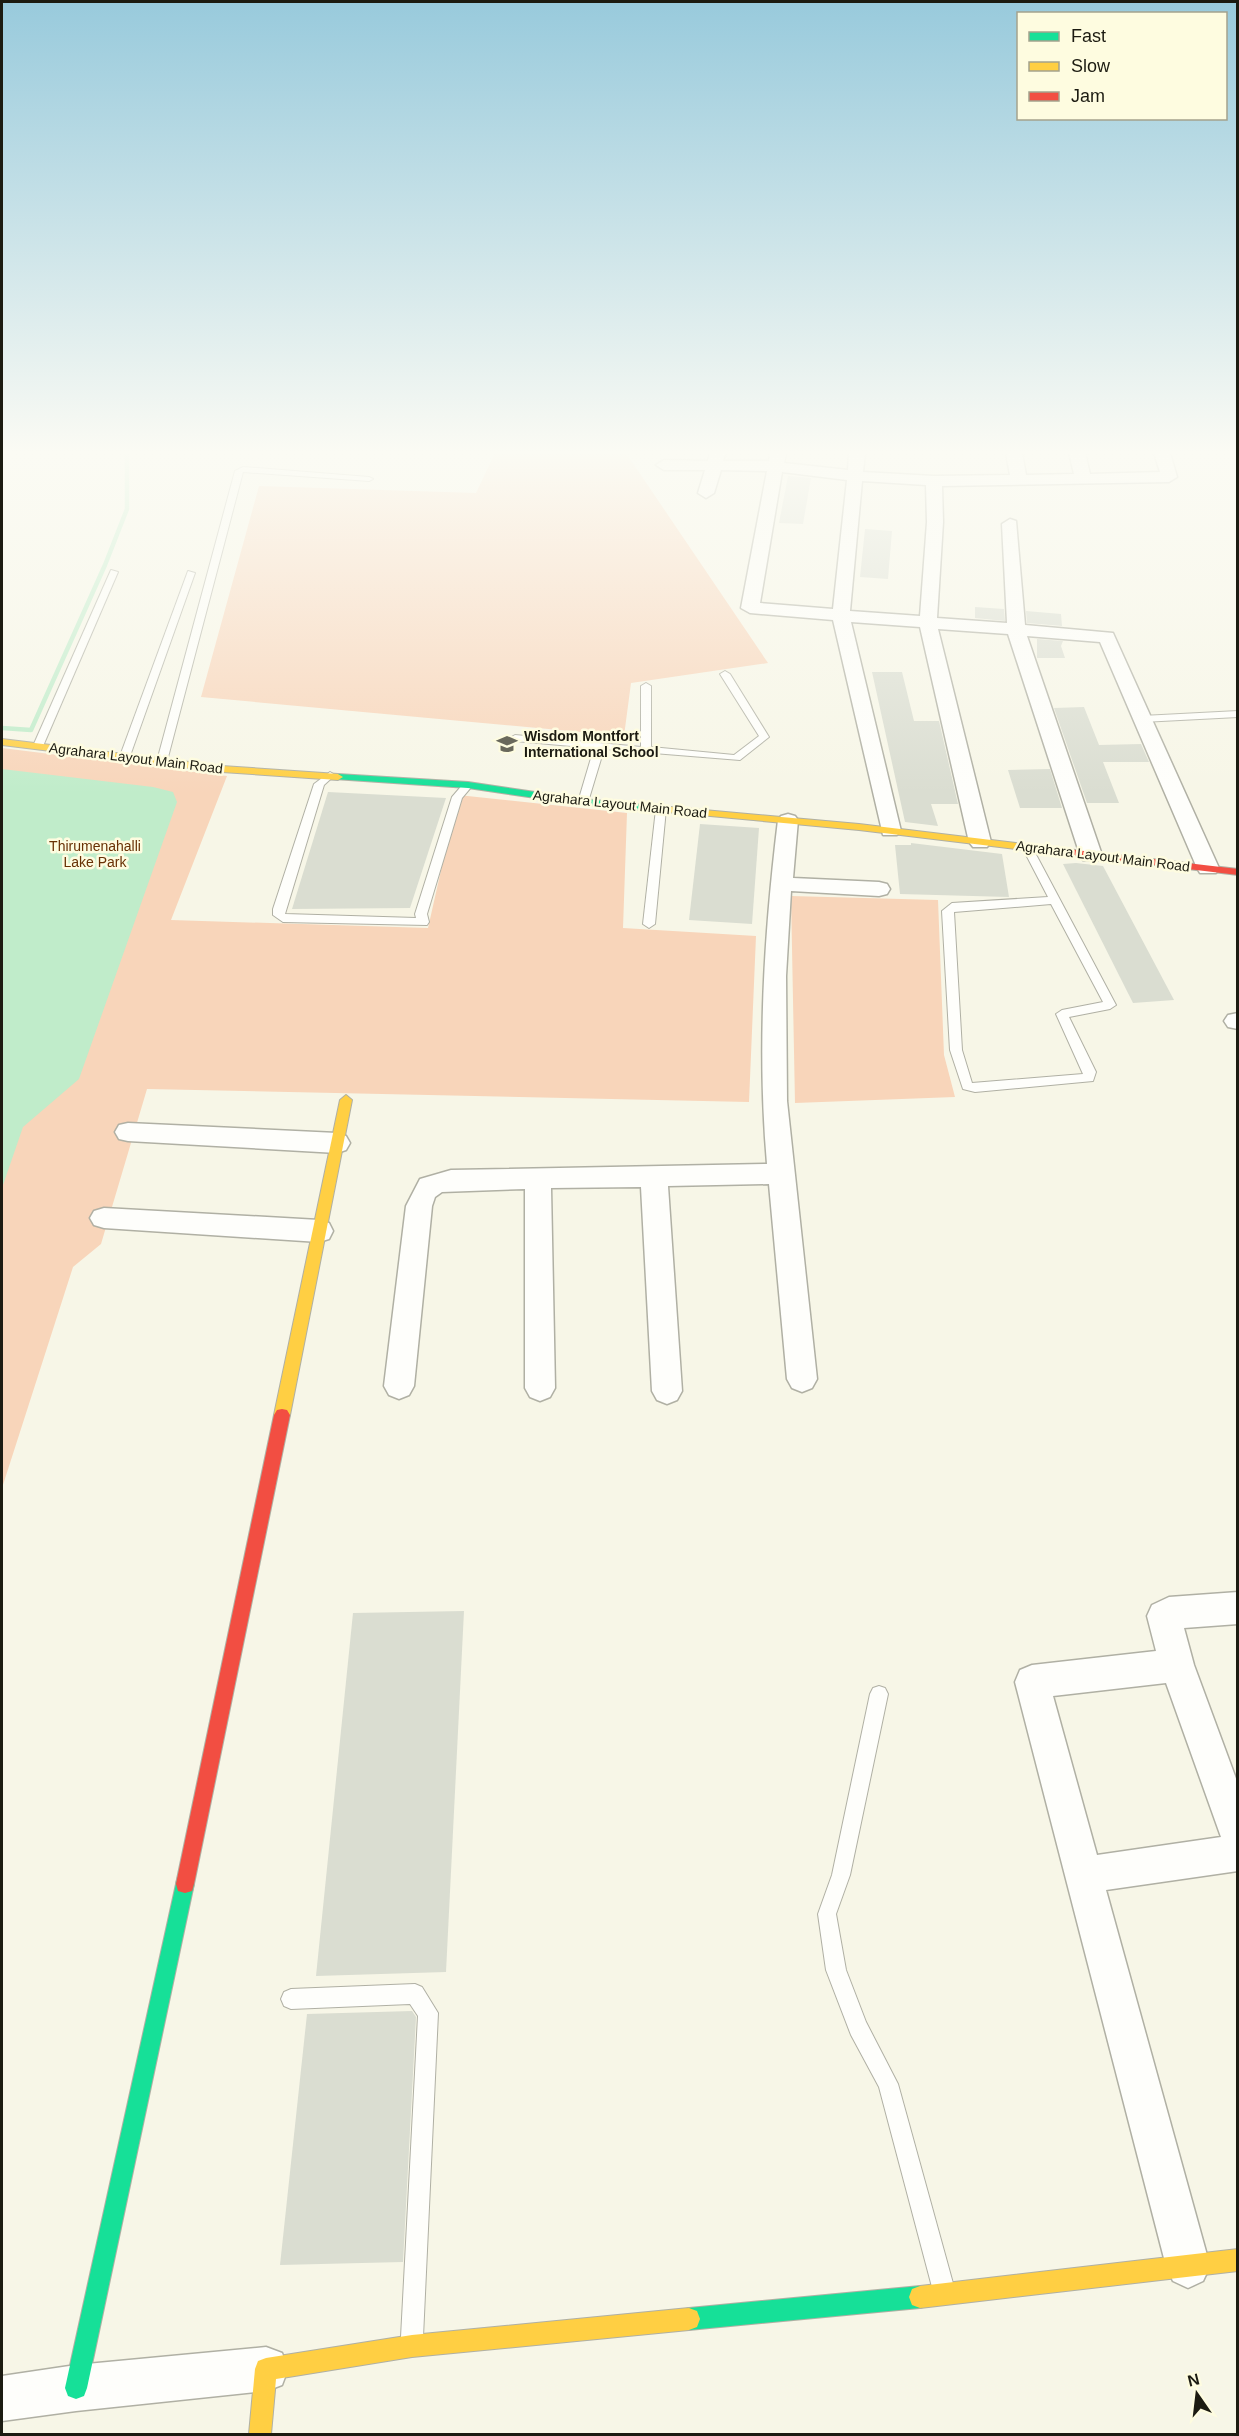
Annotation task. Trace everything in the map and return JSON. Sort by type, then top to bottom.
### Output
[{"type":"street","points":[[757,567],[750,608],[1107,638],[1208,868]]},
{"type":"street","points":[[846,567],[841,616],[890,831]]},
{"type":"street","points":[[932,567],[928,624],[980,842]]},
{"type":"street","points":[[1012,567],[1016,630],[1091,855]]},
{"type":"street","name":"Agrahara Layout Main Road","points":[[2,742],[222,769],[468,785],[583,802],[788,820],[1238,872]]},
{"type":"street","points":[[788,820],[774,976],[774,1101],[802,1379]]},
{"type":"street","points":[[781,884],[879,889]]},
{"type":"street","points":[[76,2388],[225,1696],[346,1100]]},
{"type":"street","points":[[128,1132],[337,1143]]},
{"type":"street","points":[[399,1386],[423,1192],[435,1182],[781,1174]]},
{"type":"street","points":[[654,1177],[667,1391]]},
{"type":"street","points":[[538,1179],[540,1388]]},
{"type":"street","points":[[104,1218],[319,1231]]},
{"type":"street","points":[[1238,1608],[1169,1613],[1164,1616],[1177,1665],[1238,1835]]},
{"type":"street","points":[[1177,1665],[1032,1682],[1188,2266]]},
{"type":"street","points":[[1084,1875],[1238,1853]]},
{"type":"street","points":[[2,2399],[76,2388],[266,2369],[412,2346],[945,2295],[1238,2260]]},
{"type":"street","points":[[260,2434],[266,2369]]},
{"type":"lane","points":[[162,761],[214,567]]},
{"type":"lane","points":[[39,746],[114,572]]},
{"type":"lane","points":[[125,756],[191,573]]},
{"type":"lane","points":[[516,738],[736,758],[765,737],[725,674]]},
{"type":"lane","points":[[646,686],[646,750]]},
{"type":"lane","points":[[1142,719],[1238,714]]},
{"type":"lane","points":[[583,802],[600,746]]},
{"type":"lane","points":[[330,775],[319,784],[279,909],[279,915],[284,918],[423,922],[421,914],[457,797],[468,785]]},
{"type":"lane","points":[[649,924],[661,809]]},
{"type":"lane","points":[[1027,847],[1055,900],[1110,1005],[1066,1011],[1062,1014],[1090,1072],[1089,1078],[975,1088],[967,1086],[956,1050],[948,911],[952,907],[1055,900]]},
{"type":"lane","points":[[879,1694],[841,1875],[827,1914],[836,1970],[858,2028],[888,2084],[945,2295]]},
{"type":"lane","points":[[291,1999],[415,1994],[428,2013],[412,2346]]},
{"type":"green space","points":[[237,567],[703,567],[768,663],[631,683],[624,736],[201,697]]},
{"type":"green space","name":"Thirumenahalli Lake Park","points":[[2,748],[227,776],[171,920],[428,928],[458,795],[627,813],[623,928],[756,936],[749,1102],[147,1089],[101,1244],[73,1267],[2,1488]]},
{"type":"green space","points":[[791,896],[938,900],[944,1055],[955,1097],[795,1103]]},
{"type":"shaded area","points":[[2,769],[153,787],[173,792],[177,802],[79,1079],[23,1127],[2,1188]]},
{"type":"building","points":[[861,567],[889,567],[888,579],[860,577]]},
{"type":"building","points":[[975,607],[1004,609],[1005,621],[975,618]]},
{"type":"building","points":[[1026,611],[1061,614],[1062,626],[1027,623]]},
{"type":"building","points":[[1037,639],[1063,641],[1061,646],[1065,658],[1037,658]]},
{"type":"building","points":[[872,672],[902,672],[914,721],[939,721],[958,804],[931,804],[938,826],[905,822]]},
{"type":"building","points":[[1084,707],[1099,745],[1141,744],[1149,762],[1103,762],[1119,803],[1087,803],[1054,708]]},
{"type":"building","points":[[1050,769],[1062,808],[1020,808],[1008,770]]},
{"type":"building","points":[[328,792],[446,798],[410,908],[292,909]]},
{"type":"building","points":[[700,824],[759,828],[752,924],[689,920]]},
{"type":"building","points":[[911,843],[1002,854],[1009,897],[900,894],[895,845],[911,845]]},
{"type":"building","points":[[1063,864],[1103,866],[1174,1000],[1133,1003]]},
{"type":"building","points":[[464,1611],[446,1972],[316,1976],[353,1613]]},
{"type":"building","points":[[412,2011],[416,2017],[403,2262],[280,2265],[307,2014]]},
{"type":"waterway","points":[[2,728],[31,730],[104,567]]},
{"type":"traffic: fast","points":[[338,777],[468,785],[583,802],[660,809]]},
{"type":"traffic: fast","points":[[76,2388],[185,1884]]},
{"type":"traffic: fast","points":[[689,2319],[920,2297]]},
{"type":"traffic: slow","points":[[2,742],[222,769],[338,777]]},
{"type":"traffic: slow","points":[[660,809],[859,827],[1033,848]]},
{"type":"traffic: slow","points":[[282,1415],[346,1100]]},
{"type":"traffic: slow","points":[[920,2297],[1238,2260]]},
{"type":"traffic: slow","points":[[260,2434],[266,2369],[412,2346],[689,2319]]},
{"type":"traffic: jam","points":[[1033,848],[1238,872]]},
{"type":"traffic: jam","points":[[185,1884],[282,1415]]},
{"type":"place","name":"Wisdom Montfort International School","points":[[507,744]]}]
